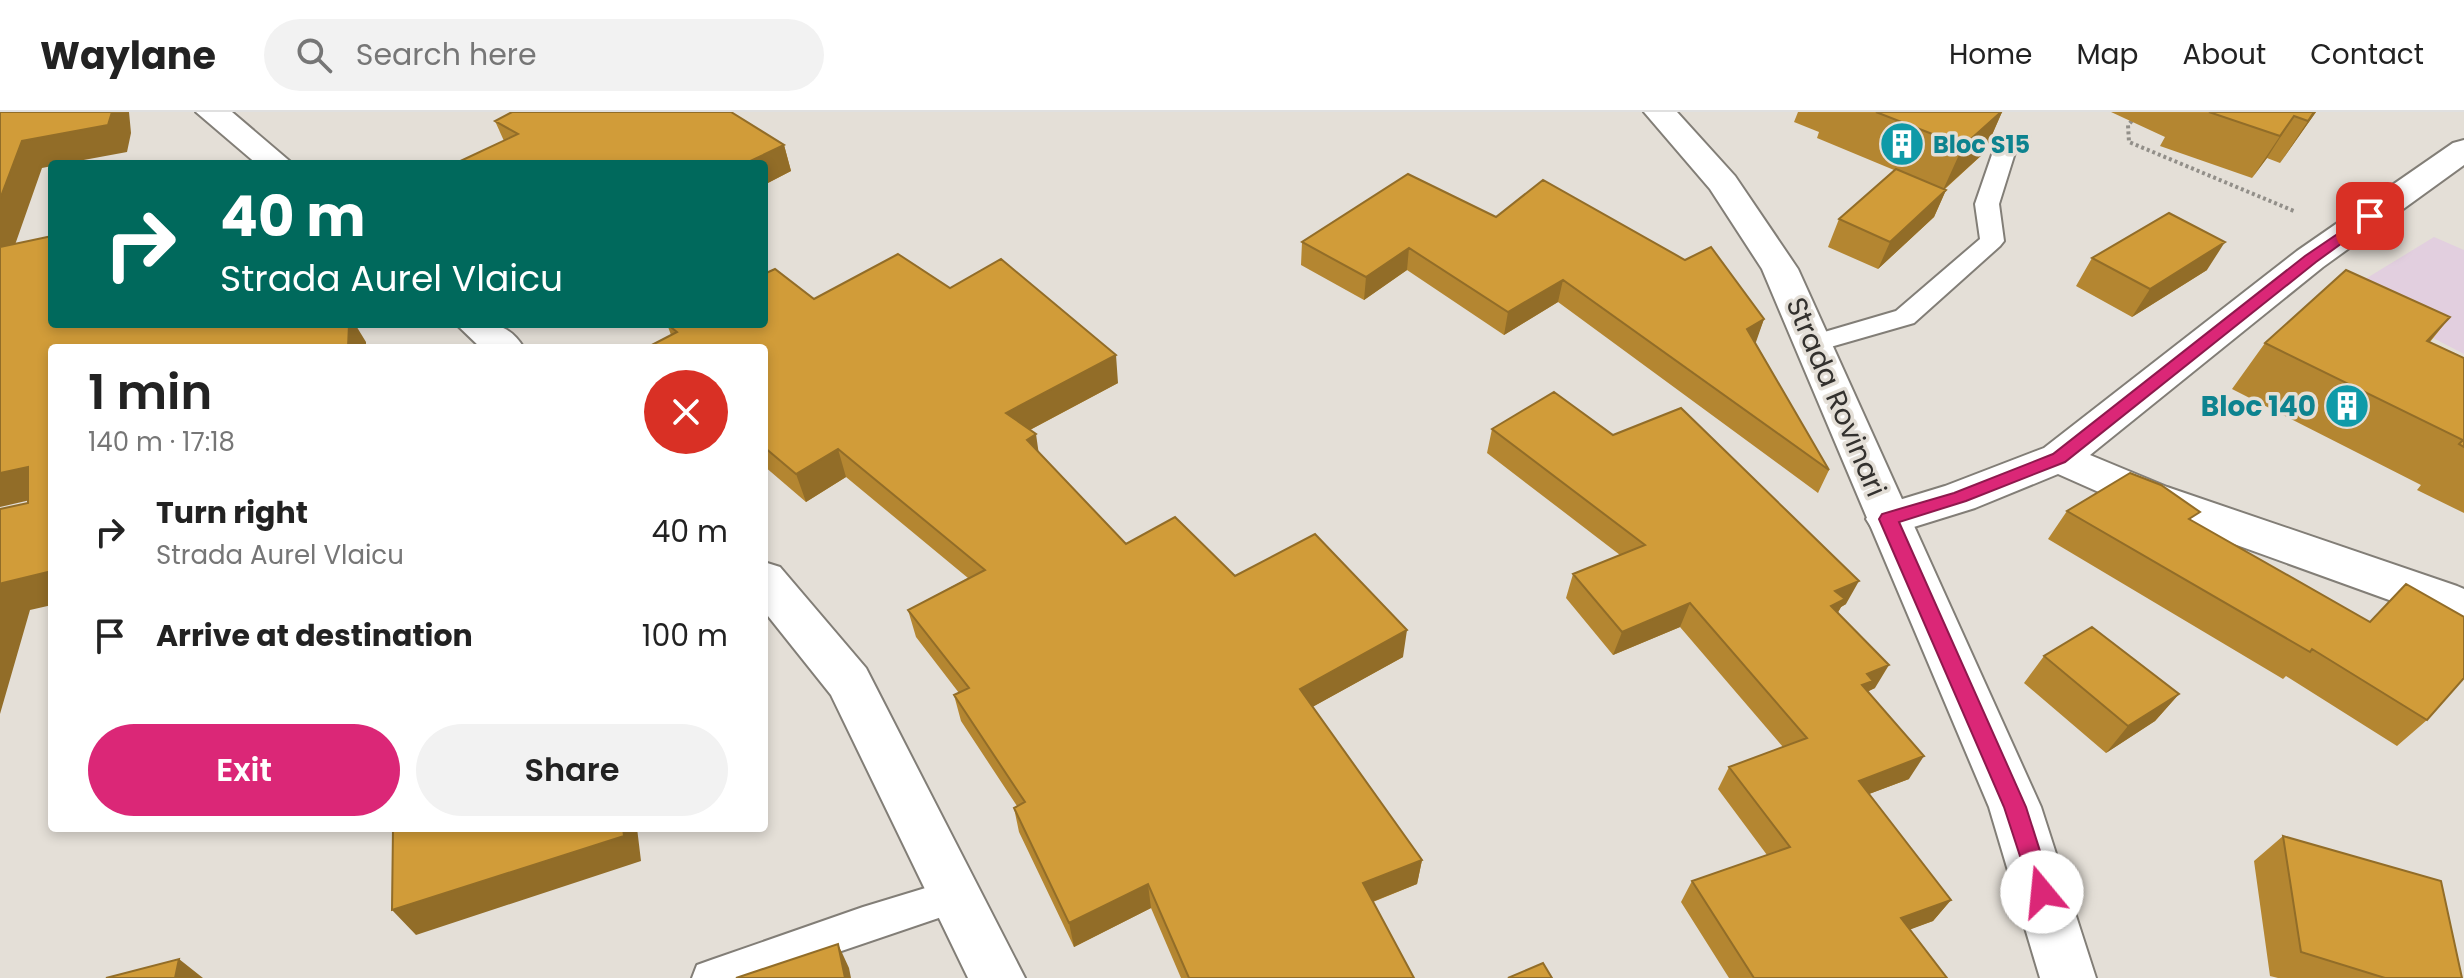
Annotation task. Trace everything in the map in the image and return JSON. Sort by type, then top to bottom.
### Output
[{"type":"street","points":[[212,112],[272,160]]},
{"type":"street","name":"Strada Rovinari","points":[[1660,112],[1723,183],[1772,256],[2015,807],[2068,978]]},
{"type":"street","points":[[1888,519],[1960,497],[2059,458],[2347,232],[2464,150]]},
{"type":"street","points":[[480,328],[500,344]]},
{"type":"street","points":[[2059,458],[2152,498],[2441,598],[2464,609]]},
{"type":"street","points":[[768,584],[849,682],[997,978]]},
{"type":"lane","points":[[1813,344],[1905,317],[1992,241],[1987,204],[2007,143]]},
{"type":"lane","points":[[711,978],[863,924],[955,896]]},
{"type":"path","points":[[2140,112],[2128,125],[2129,142],[2347,232]]},
{"type":"shaded area","points":[[2434,237],[2464,250],[2464,354],[2344,292]]},
{"type":"building","points":[[0,112],[112,112],[108,125],[22,141],[0,199]]},
{"type":"building","points":[[512,112],[731,112],[784,145],[752,160],[463,160],[518,134],[495,121]]},
{"type":"building","points":[[1876,112],[2001,112],[1963,146]]},
{"type":"building","points":[[2209,112],[2314,112],[2308,121],[2294,116],[2280,136]]},
{"type":"building","points":[[1896,169],[1946,190],[1890,242],[1839,219]]},
{"type":"building","points":[[1408,174],[1496,217],[1543,180],[1685,260],[1711,247],[1764,319],[1747,329],[1829,470],[1563,280],[1508,312],[1409,248],[1366,277],[1302,242]]},
{"type":"building","points":[[2169,213],[2225,242],[2150,289],[2092,258]]},
{"type":"building","points":[[48,237],[48,328],[349,328],[348,344],[48,344],[48,572],[2,583],[0,589],[0,509],[28,503],[28,467],[0,473],[0,247]]},
{"type":"building","points":[[898,254],[950,288],[1001,259],[1116,355],[1006,413],[1036,434],[1027,440],[1126,544],[1175,517],[1235,576],[1315,534],[1407,630],[1300,689],[1422,860],[1363,883],[1414,978],[1189,978],[1148,884],[1069,923],[1014,808],[1025,802],[954,695],[969,688],[908,610],[985,570],[838,449],[796,474],[768,450],[768,344],[654,344],[677,332],[672,328],[768,328],[768,272],[775,269],[814,299]]},
{"type":"building","points":[[2346,270],[2450,317],[2427,341],[2464,358],[2464,447],[2459,444],[2463,440],[2265,343]]},
{"type":"building","points":[[1554,392],[1613,435],[1681,408],[1859,581],[1835,591],[1845,599],[1831,606],[1889,665],[1867,674],[1873,681],[1862,685],[1924,756],[1859,781],[1951,900],[1901,918],[1947,978],[1754,978],[1692,881],[1790,847],[1729,767],[1807,738],[1690,603],[1622,632],[1573,574],[1645,545],[1492,429]]},
{"type":"building","points":[[2130,473],[2161,485],[2200,512],[2189,519],[2370,622],[2406,584],[2464,617],[2464,678],[2427,720],[2312,649],[2310,652],[2067,511]]},
{"type":"building","points":[[2092,627],[2179,694],[2128,726],[2044,656]]},
{"type":"building","points":[[393,832],[624,832],[624,836],[392,910]]},
{"type":"building","points":[[2283,836],[2441,881],[2462,978],[2385,978],[2301,952]]},
{"type":"building","points":[[838,944],[845,978],[736,978]]},
{"type":"building","points":[[179,959],[175,978],[106,978]]},
{"type":"building","points":[[1543,963],[1552,978],[1508,978]]},
{"type":"place","name":"Bloc S15","points":[[1902,144]]},
{"type":"place","name":"Bloc 140","points":[[2347,406]]},
{"type":"route","points":[[2042,892],[2015,807],[1888,519],[1960,497],[2059,458],[2310,259],[2370,216]]}]
